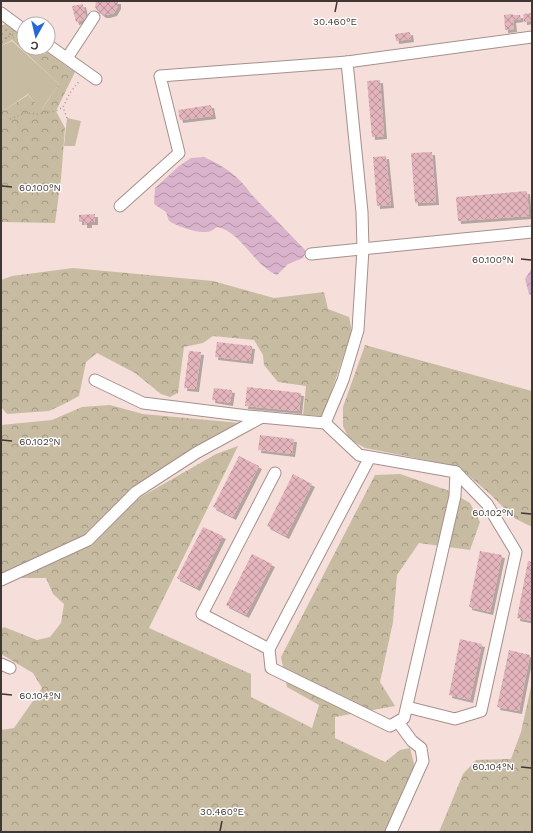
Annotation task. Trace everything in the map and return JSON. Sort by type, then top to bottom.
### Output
[{"type":"lane","points":[[1,13],[16,24]]},
{"type":"lane","points":[[67,58],[94,17]]},
{"type":"lane","points":[[120,206],[179,153],[160,76],[346,62],[532,37]]},
{"type":"lane","points":[[56,50],[96,79]]},
{"type":"lane","points":[[325,423],[343,380],[358,330],[363,249],[362,212],[346,62]]},
{"type":"lane","points":[[311,254],[532,232]]},
{"type":"lane","points":[[95,380],[143,404],[325,423],[359,455],[456,472],[487,504],[516,552],[481,711],[455,719],[407,707]]},
{"type":"lane","points":[[1,580],[88,540],[136,492],[196,453],[262,417]]},
{"type":"lane","points":[[370,457],[269,649],[270,668],[390,726],[404,718],[407,707],[455,496],[456,472]]},
{"type":"lane","points":[[269,649],[202,614],[275,473]]},
{"type":"lane","points":[[391,832],[423,761],[421,748],[412,741],[398,722]]},
{"type":"path","points":[[1,40],[16,33]]},
{"type":"path","points":[[10,119],[25,114],[38,114],[56,111],[63,107],[70,93],[86,72]]},
{"type":"path","points":[[63,107],[67,118]]},
{"type":"green space","points":[[5,24],[16,31],[16,36],[1,46],[1,26]]},
{"type":"green space","points":[[16,36],[16,44],[12,40]]},
{"type":"green space","points":[[12,41],[16,45],[16,56],[28,56],[59,84],[41,110],[28,94],[5,110],[1,105],[1,46]]},
{"type":"green space","points":[[29,56],[52,56],[75,72],[56,111],[65,128],[61,179],[55,223],[1,222],[1,105],[5,110],[28,95],[42,109],[59,84]]},
{"type":"green space","points":[[67,118],[81,121],[75,146],[64,146]]},
{"type":"green space","points":[[73,268],[213,281],[274,298],[324,292],[328,309],[349,317],[352,331],[323,416],[303,415],[306,386],[278,382],[264,365],[263,355],[254,340],[213,336],[203,343],[184,347],[178,393],[170,397],[161,394],[135,373],[97,353],[86,362],[79,396],[49,411],[7,414],[1,407],[1,280],[12,276]]},
{"type":"green space","points":[[365,345],[532,391],[532,527],[514,518],[490,494],[460,468],[365,448],[349,439],[343,426],[343,407]]},
{"type":"green space","points":[[110,405],[143,414],[240,423],[134,488],[87,536],[1,576],[1,425],[52,420],[82,407]]},
{"type":"green space","points":[[238,446],[149,628],[251,674],[251,697],[312,728],[319,705],[287,687],[281,657],[375,475],[400,474],[447,490],[470,503],[480,522],[470,550],[419,543],[397,575],[393,622],[380,682],[395,706],[335,717],[335,738],[385,762],[400,750],[410,748],[415,768],[388,832],[1,832],[1,730],[14,728],[42,688],[33,673],[1,654],[1,629],[4,627],[37,640],[50,637],[61,623],[64,604],[53,594],[46,578],[19,578],[91,543],[139,498],[216,454]]},
{"type":"green space","points":[[532,682],[532,832],[439,832],[463,774],[476,760],[511,759],[521,732]]},
{"type":"water","points":[[204,157],[224,168],[241,182],[306,251],[303,258],[288,264],[277,275],[261,264],[234,235],[226,230],[217,227],[211,231],[201,232],[178,226],[169,221],[166,212],[154,204],[155,188],[179,166],[191,158]]},
{"type":"water","points":[[532,268],[532,296],[529,294],[525,279]]},
{"type":"building","points":[[96,1],[118,1],[118,6],[114,13],[103,15],[95,7]]},
{"type":"building","points":[[83,4],[86,19],[76,22],[72,6]]},
{"type":"building","points":[[532,13],[532,21],[524,22],[523,14]]},
{"type":"building","points":[[504,15],[520,15],[521,19],[513,20],[514,29],[505,30]]},
{"type":"building","points":[[410,32],[411,39],[396,41],[395,34]]},
{"type":"building","points":[[380,80],[384,136],[372,137],[367,81]]},
{"type":"building","points":[[211,105],[213,116],[180,120],[178,110]]},
{"type":"building","points":[[432,152],[436,202],[415,203],[411,153]]},
{"type":"building","points":[[386,156],[391,205],[377,206],[373,157]]},
{"type":"building","points":[[527,191],[529,216],[458,221],[456,197]]},
{"type":"building","points":[[95,214],[95,222],[89,222],[89,225],[84,225],[84,222],[79,222],[79,215]]},
{"type":"building","points":[[217,342],[252,346],[250,361],[215,357]]},
{"type":"building","points":[[189,351],[201,352],[196,389],[184,388]]},
{"type":"building","points":[[247,387],[301,393],[299,411],[245,406]]},
{"type":"building","points":[[214,388],[232,390],[230,403],[212,400]]},
{"type":"building","points":[[260,435],[294,439],[292,454],[258,450]]},
{"type":"building","points":[[239,456],[259,466],[233,517],[213,507]]},
{"type":"building","points":[[293,474],[312,484],[286,536],[267,526]]},
{"type":"building","points":[[203,527],[223,536],[197,588],[177,578]]},
{"type":"building","points":[[480,551],[502,555],[490,612],[469,607]]},
{"type":"building","points":[[252,554],[272,564],[246,615],[226,605]]},
{"type":"building","points":[[528,561],[532,562],[532,621],[517,618]]},
{"type":"building","points":[[460,639],[482,644],[470,700],[449,695]]},
{"type":"building","points":[[509,650],[530,655],[519,711],[497,707]]}]
